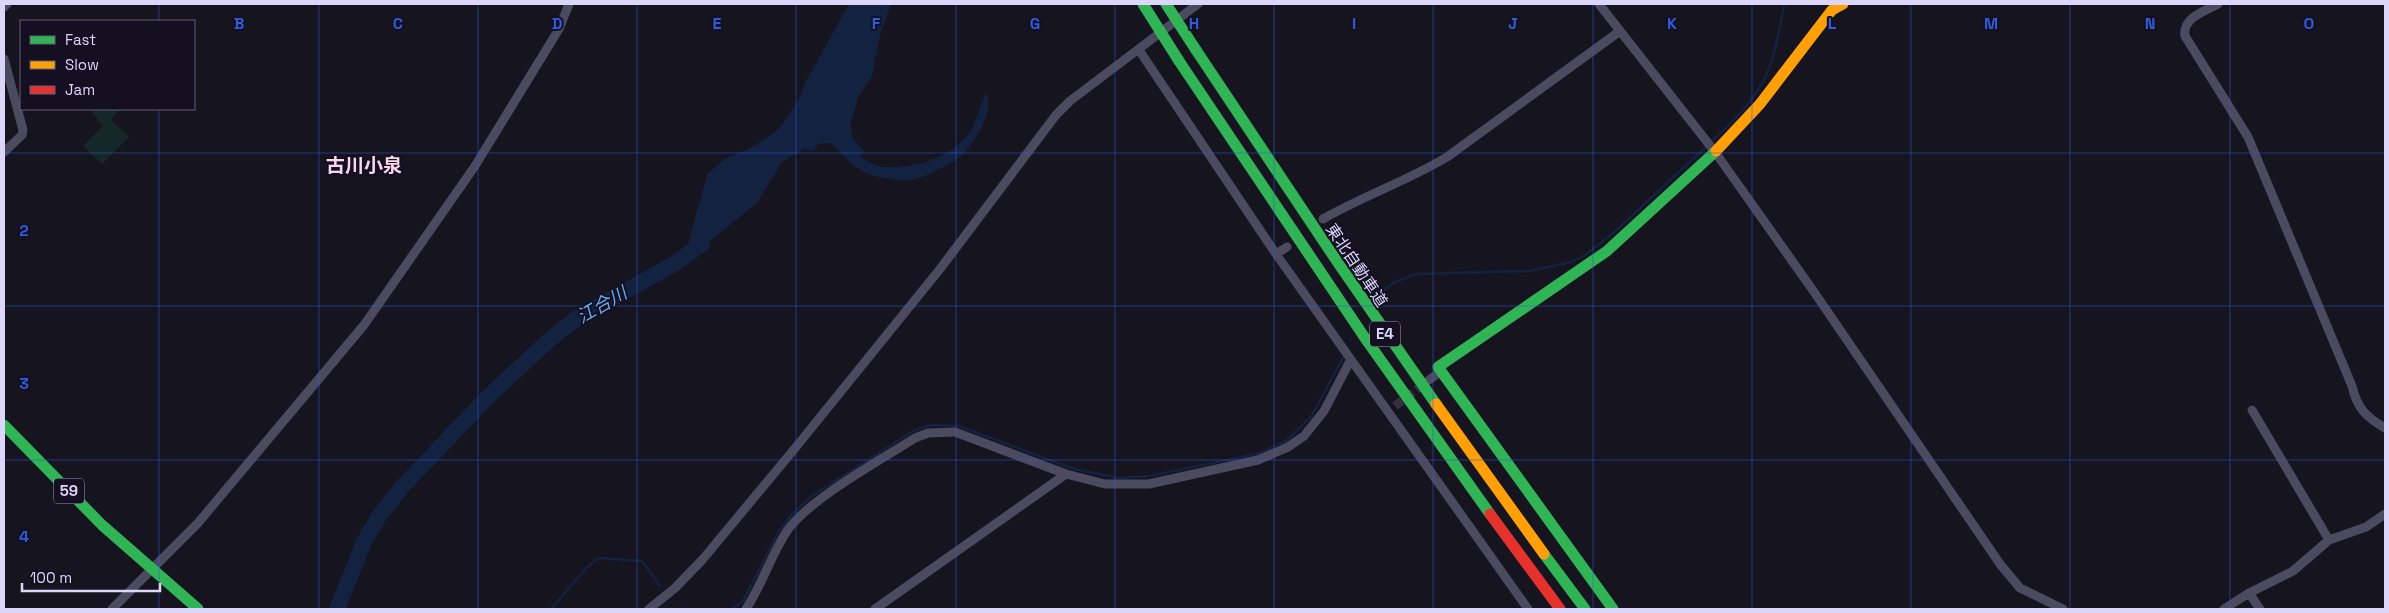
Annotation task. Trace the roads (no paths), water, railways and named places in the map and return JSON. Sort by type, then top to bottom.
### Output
[{"type":"main road","name":"E4","points":[[1143,4],[1370,347],[1466,482],[1560,609]]},
{"type":"main road","name":"東北自動車道","points":[[1166,4],[1386,335],[1482,471],[1585,609]]},
{"type":"main road","points":[[1613,609],[1438,367],[1606,251],[1715,152],[1760,104],[1832,10],[1843,4]]},
{"type":"main road","name":"59","points":[[4,425],[102,525],[154,573],[198,609]]},
{"type":"street","points":[[4,7],[7,4]]},
{"type":"street","points":[[112,609],[154,573],[364,325],[475,166],[559,29],[571,4]]},
{"type":"street","points":[[649,609],[674,588],[702,559],[791,454],[940,269],[1056,115],[1070,101],[1198,4]]},
{"type":"street","points":[[1599,4],[1715,152],[1812,289],[2000,564],[2020,588],[2063,609]]},
{"type":"street","points":[[2218,4],[2189,20],[2184,30],[2185,36],[2248,137],[2352,386],[2356,400],[2365,415],[2385,428]]},
{"type":"street","points":[[1323,219],[1354,202],[1424,172],[1620,30]]},
{"type":"street","points":[[1139,50],[1276,254],[1528,609]]},
{"type":"street","points":[[4,59],[23,130],[22,135],[4,152]]},
{"type":"street","points":[[1276,254],[1287,246]]},
{"type":"street","points":[[746,609],[788,530],[799,517],[817,502],[915,438],[928,432],[955,432],[1066,474],[1105,484],[1149,484],[1249,463],[1275,454],[1304,436],[1314,424],[1333,396],[1350,360]]},
{"type":"street","points":[[1429,380],[1441,371]]},
{"type":"street","points":[[1387,412],[1395,406]]},
{"type":"street","points":[[2252,410],[2329,540]]},
{"type":"street","points":[[875,609],[1066,474]]},
{"type":"street","points":[[2224,609],[2249,593],[2294,572],[2329,540],[2366,527],[2385,514]]},
{"type":"street","points":[[2249,593],[2260,609]]},
{"type":"water","points":[[849,4],[891,4],[881,32],[872,76],[858,98],[851,122],[852,137],[864,151],[861,157],[878,166],[893,167],[915,165],[946,154],[963,140],[970,131],[986,93],[988,109],[981,129],[969,147],[953,162],[931,173],[910,180],[890,179],[866,173],[852,164],[831,143],[818,144],[814,151],[804,149],[782,162],[757,203],[683,263],[707,174],[726,158],[751,148],[779,129],[799,99],[805,83]]},
{"type":"waterway","points":[[1713,140],[1745,108],[1764,80],[1775,47],[1784,4]]},
{"type":"waterway","points":[[1379,294],[1393,283],[1416,274],[1530,271],[1571,262],[1585,255],[1612,234],[1706,147]]},
{"type":"waterway","name":"江合川","points":[[337,609],[364,542],[379,516],[402,487],[488,397],[549,340],[577,318],[674,264],[702,244]]},
{"type":"waterway","points":[[732,609],[743,601],[778,533],[792,514],[812,496],[913,431],[931,425],[959,426],[1074,469],[1119,478],[1149,476],[1257,454],[1286,441],[1311,417],[1343,358]]},
{"type":"waterway","points":[[551,609],[586,568],[598,558],[642,561],[660,586]]},
{"type":"waterway","points":[[681,609],[689,609]]},
{"type":"tunnel","points":[[1395,406],[1425,383]]},
{"type":"district","name":"古川小泉","points":[[364,165]]}]
